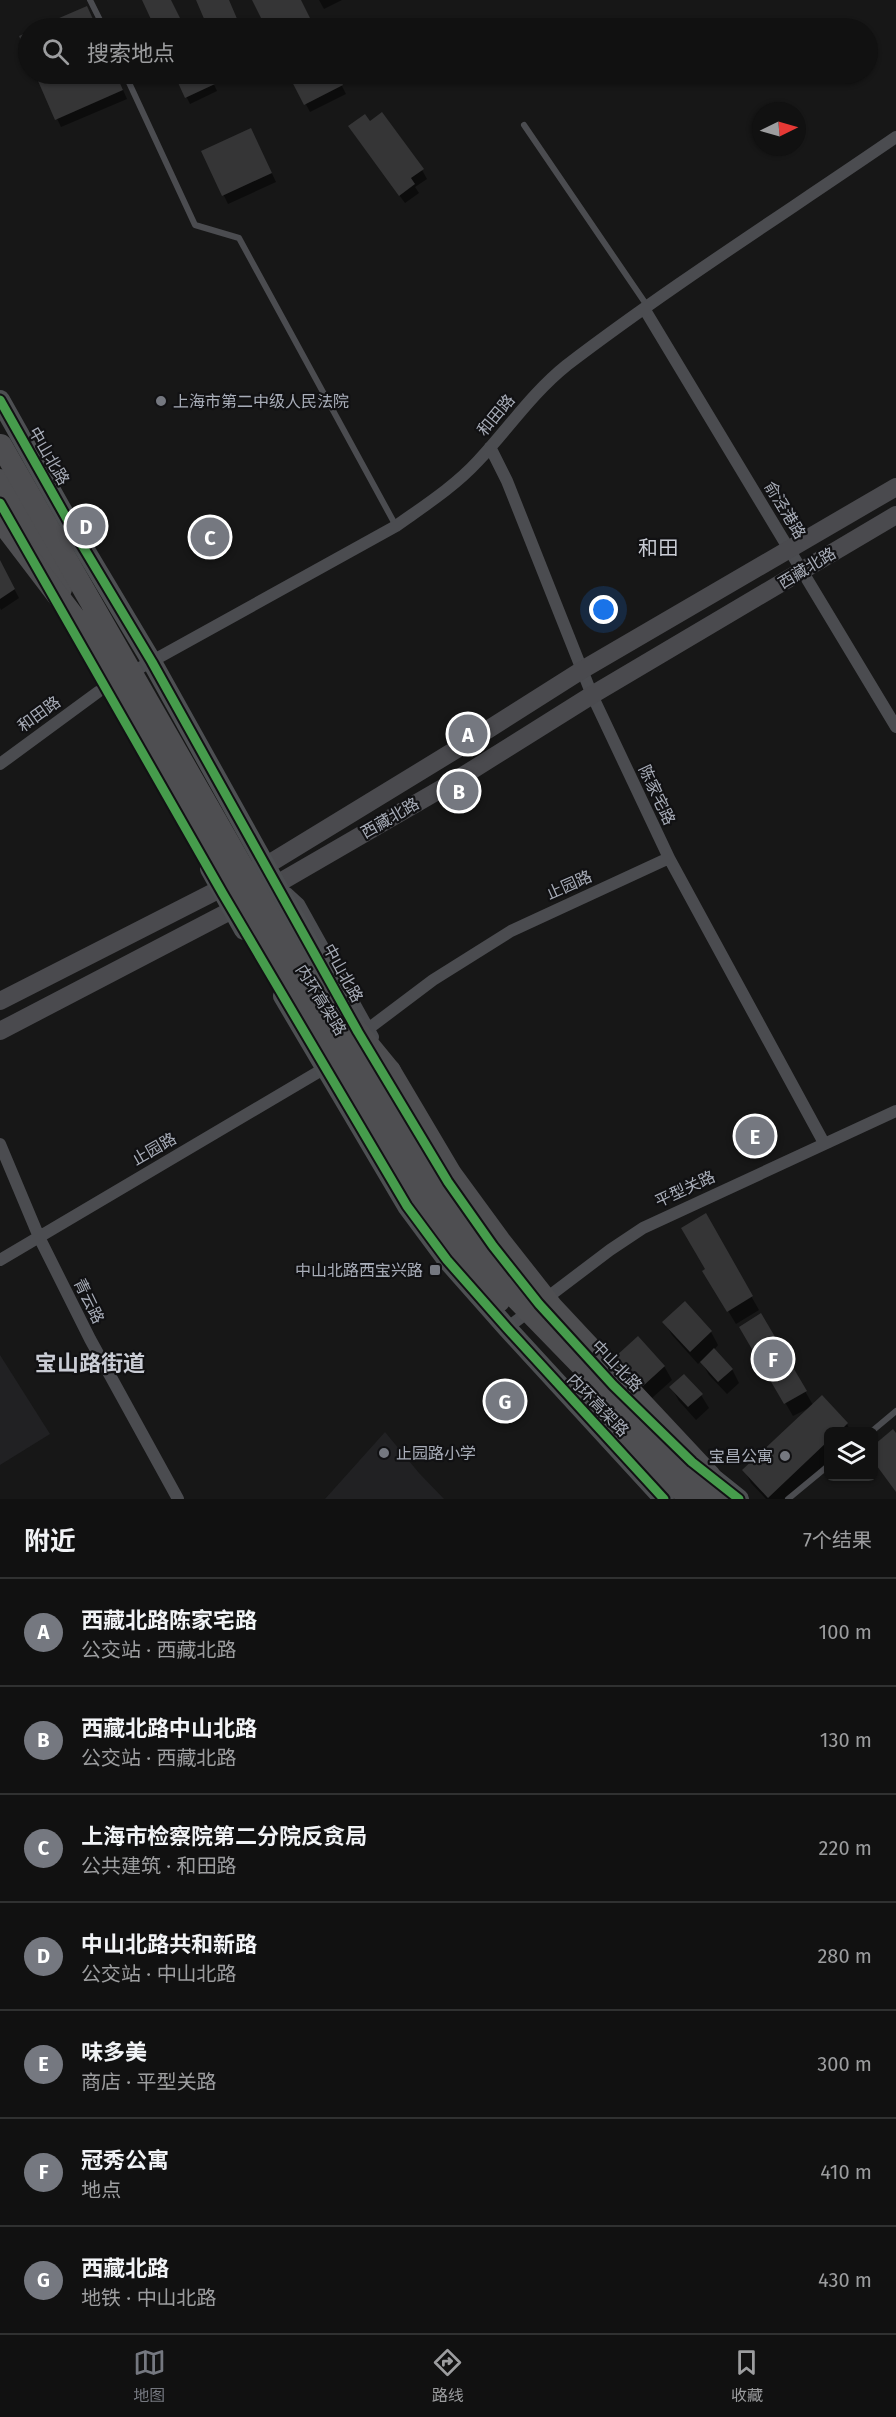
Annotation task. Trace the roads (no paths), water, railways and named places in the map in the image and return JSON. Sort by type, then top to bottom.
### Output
[{"type":"highway","name":"内环高架路","points":[[0,444],[301,969],[437,1189],[510,1292],[686,1473],[719,1499]]},
{"type":"highway","name":"内环高架路","points":[[0,480],[285,979],[424,1204],[498,1300],[673,1484],[693,1499]]},
{"type":"highway","points":[[0,520],[84,630]]},
{"type":"highway","points":[[363,1031],[390,1071],[451,1174],[500,1241],[560,1315],[731,1499]]},
{"type":"main road","points":[[0,384],[34,444],[50,486]]},
{"type":"main road","name":"中山北路","points":[[0,400],[448,1182],[493,1246],[545,1299],[613,1385],[692,1462],[739,1499]]},
{"type":"main road","name":"西藏北路","points":[[0,1031],[232,910],[271,874],[470,741],[582,670],[896,487]]},
{"type":"main road","points":[[0,503],[102,689],[407,1206],[447,1260],[664,1499]]},
{"type":"main road","name":"西藏北路","points":[[0,1001],[221,889],[271,874],[453,782],[592,695],[896,515]]},
{"type":"street","name":"和田路","points":[[0,764],[102,689],[396,526],[467,472],[530,399],[549,381],[647,309],[895,139]]},
{"type":"street","name":"俞泾港路","points":[[647,309],[896,727]]},
{"type":"street","name":"陈家宅路","points":[[490,447],[507,481],[592,695],[669,858],[824,1143]]},
{"type":"street","name":"止园路","points":[[363,1031],[433,980],[503,936],[540,916],[669,858]]},
{"type":"street","name":"止园路","points":[[0,1260],[325,1068]]},
{"type":"street","name":"平型关路","points":[[507,1328],[643,1228],[896,1111]]},
{"type":"street","name":"青云路","points":[[0,1144],[39,1236],[90,1339],[178,1499]]},
{"type":"lane","points":[[90,0],[99,18]]},
{"type":"lane","points":[[130,84],[195,225],[239,238],[396,526]]},
{"type":"lane","points":[[524,125],[647,309]]},
{"type":"lane","points":[[876,1427],[896,1411]]},
{"type":"lane","points":[[788,1499],[824,1469]]},
{"type":"place","name":"上海市第二中级人民法院","points":[[161,401]]},
{"type":"place","name":"中山北路共和新路","points":[[86,526]]},
{"type":"place","name":"上海市检察院第二分院反贪局","points":[[210,537]]},
{"type":"place","name":"西藏北路陈家宅路","points":[[468,734]]},
{"type":"place","name":"西藏北路中山北路","points":[[459,791]]},
{"type":"place","name":"味多美","points":[[755,1136]]},
{"type":"place","name":"中山北路西宝兴路","points":[[435,1270]]},
{"type":"place","name":"冠秀公寓","points":[[773,1359]]},
{"type":"place","name":"西藏北路","points":[[505,1401]]},
{"type":"place","name":"止园路小学","points":[[384,1453]]},
{"type":"place","name":"宝昌公寓","points":[[785,1456]]},
{"type":"district","name":"和田","points":[[658,548]]},
{"type":"district","name":"宝山路街道","points":[[90,1363]]}]
